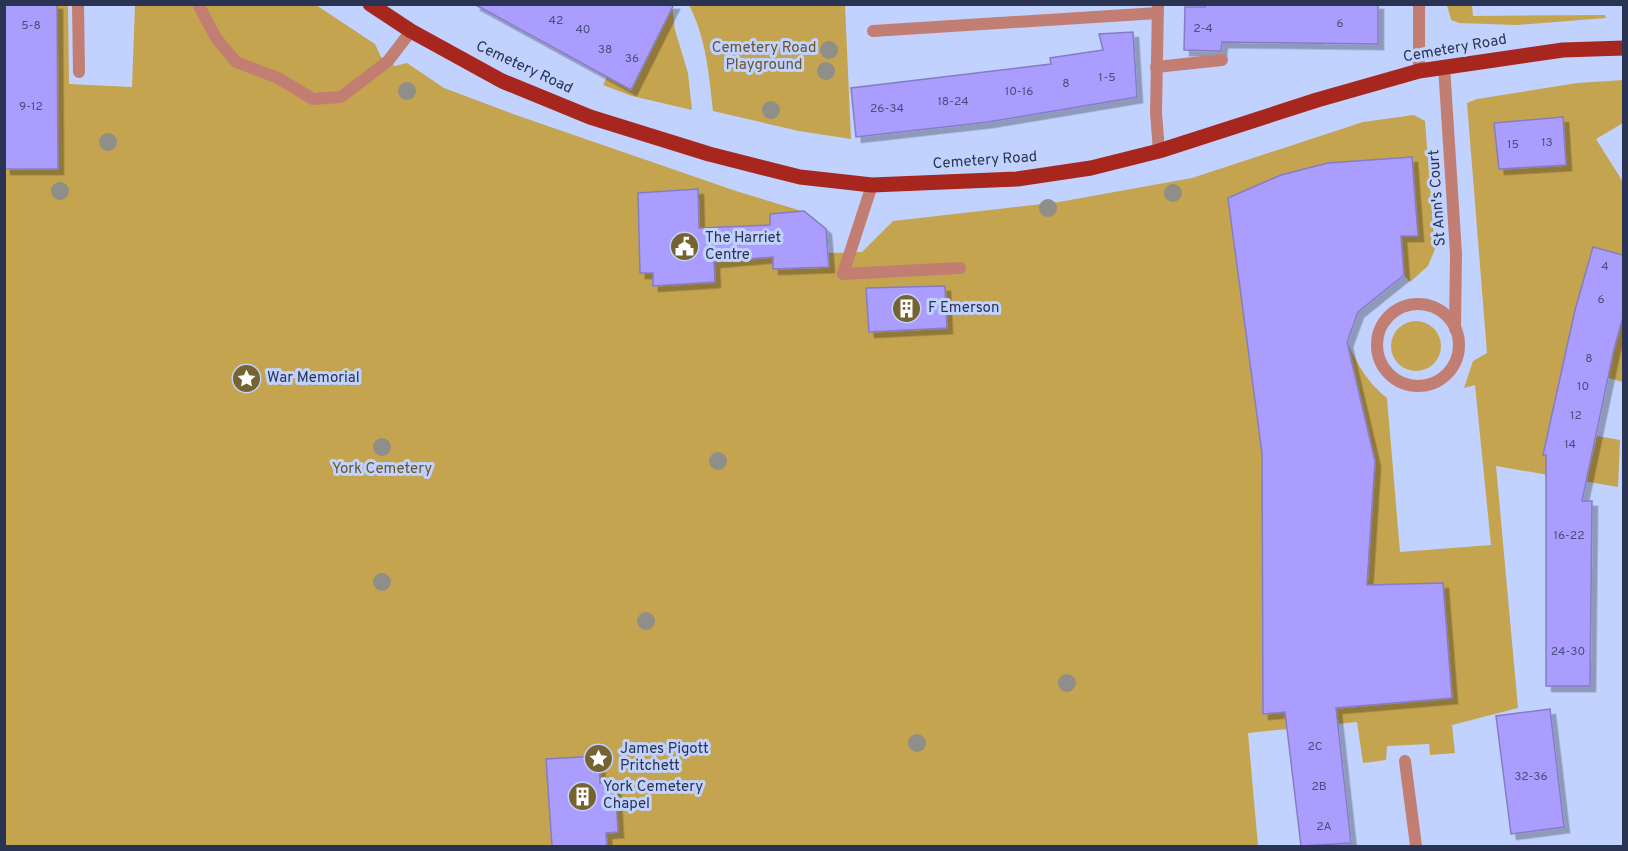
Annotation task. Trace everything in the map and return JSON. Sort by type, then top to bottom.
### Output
[{"type":"main road","name":"Cemetery Road","points":[[370,4],[411,31],[502,81],[590,117],[709,154],[800,177],[873,185],[1017,179],[1090,168],[1159,151],[1317,100],[1419,71],[1563,50],[1623,48]]},
{"type":"street","points":[[78,4],[79,72]]},
{"type":"street","points":[[198,4],[216,38],[237,62],[278,78],[313,99],[340,97],[388,61],[411,31]]},
{"type":"street","points":[[1419,4],[1419,71]]},
{"type":"street","points":[[873,31],[1158,9],[1155,114],[1159,151]]},
{"type":"street","points":[[1156,67],[1222,60]]},
{"type":"street","name":"St Ann's Court","points":[[1444,66],[1456,254],[1457,357],[1440,379],[1415,386],[1396,380],[1382,366],[1378,353],[1379,333],[1389,316],[1400,308],[1412,304],[1438,309],[1455,329]]},
{"type":"street","points":[[873,185],[843,274],[960,268]]},
{"type":"street","points":[[1405,761],[1416,846]]},
{"type":"green space","name":"York Cemetery","points":[[57,5],[68,5],[69,84],[132,87],[135,5],[316,5],[375,44],[381,57],[395,66],[407,63],[444,88],[736,191],[805,212],[827,229],[828,253],[862,252],[893,221],[1059,202],[1192,178],[1363,122],[1414,115],[1425,121],[1435,249],[1428,266],[1410,282],[1404,275],[1401,236],[1418,235],[1412,158],[1328,163],[1281,175],[1228,198],[1262,453],[1263,714],[1451,698],[1443,583],[1367,585],[1375,461],[1347,342],[1364,373],[1387,398],[1400,552],[1491,545],[1475,385],[1464,388],[1473,361],[1487,353],[1467,103],[1477,99],[1577,83],[1623,80],[1623,123],[1596,139],[1623,182],[1623,255],[1593,247],[1575,310],[1621,323],[1623,317],[1623,382],[1608,378],[1614,350],[1544,455],[1590,465],[1597,436],[1620,440],[1618,487],[1496,466],[1518,708],[1452,725],[1455,753],[1430,755],[1429,744],[1387,746],[1386,760],[1363,763],[1357,722],[1248,733],[1258,846],[5,846],[5,170],[57,169]],"holes":[[[1562,117],[1566,165],[1499,169],[1494,123]]]},
{"type":"green space","points":[[672,5],[675,30],[688,73],[692,110],[632,96],[603,85],[607,77],[631,89]]},
{"type":"green space","name":"Cemetery Road Playground","points":[[689,5],[845,5],[851,139],[799,131],[713,111],[703,43]]},
{"type":"green space","points":[[1447,5],[1472,5],[1473,16],[1605,15],[1606,18],[1516,25],[1459,23],[1451,20]]},
{"type":"green space","points":[[1416,321],[1425,323],[1436,332],[1441,346],[1439,355],[1430,366],[1416,371],[1407,369],[1396,360],[1391,346],[1393,337],[1402,326]]},
{"type":"building","points":[[5,4],[57,4],[58,169],[5,169]]},
{"type":"building","points":[[474,4],[674,4],[631,90]]},
{"type":"building","points":[[1205,4],[1378,4],[1378,44],[1222,42],[1221,51],[1184,50],[1185,7],[1205,7]]},
{"type":"building","points":[[1133,32],[1137,97],[988,122],[856,137],[851,88],[1051,64],[1050,58],[1103,50],[1099,34]]},
{"type":"building","points":[[1563,117],[1566,165],[1499,169],[1494,123]]},
{"type":"building","points":[[1412,157],[1418,236],[1401,236],[1404,275],[1358,312],[1347,342],[1375,461],[1367,585],[1443,583],[1452,698],[1336,708],[1351,843],[1301,846],[1285,712],[1263,714],[1262,453],[1228,198],[1281,175],[1328,163]]},
{"type":"building","points":[[698,189],[699,228],[770,225],[770,214],[804,211],[826,229],[829,267],[773,269],[773,257],[714,262],[715,282],[653,286],[653,273],[640,273],[638,193]]},
{"type":"building","points":[[1593,247],[1623,255],[1623,317],[1614,349],[1582,501],[1592,501],[1590,686],[1546,686],[1546,455],[1543,455],[1575,310]]},
{"type":"building","name":"F Emerson","points":[[945,286],[947,328],[869,332],[866,288]]},
{"type":"building","points":[[1550,709],[1564,827],[1511,834],[1496,716]]},
{"type":"building","name":"York Cemetery Chapel","points":[[599,756],[600,783],[615,782],[618,832],[606,833],[607,846],[552,846],[546,759]]},
{"type":"place","name":"The Harriet Centre","points":[[684,247]]},
{"type":"place","name":"F Emerson","points":[[907,308]]},
{"type":"place","name":"War Memorial","points":[[246,378]]},
{"type":"place","name":"James Pigott Pritchett","points":[[599,758]]},
{"type":"place","name":"York Cemetery Chapel","points":[[582,796]]}]
